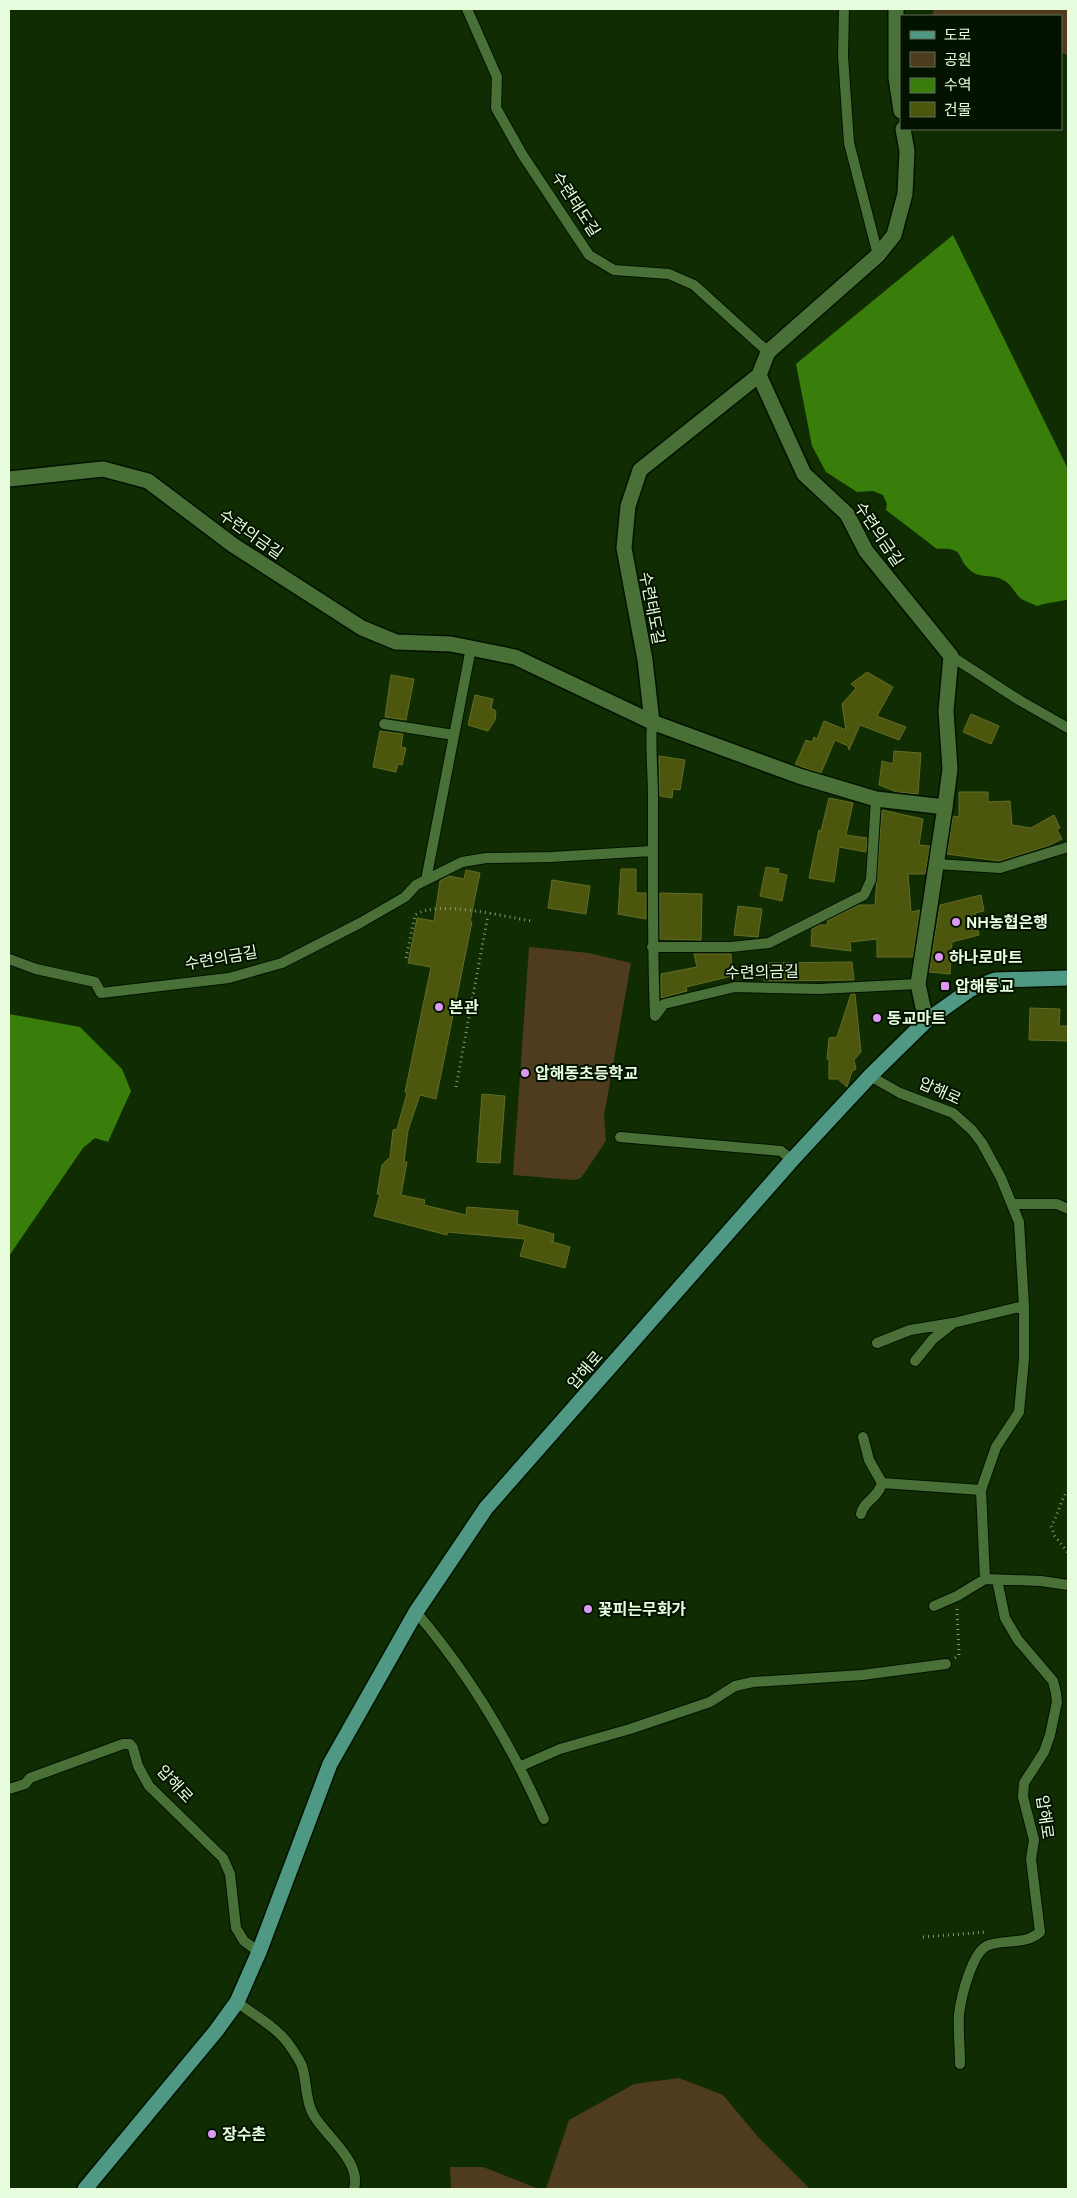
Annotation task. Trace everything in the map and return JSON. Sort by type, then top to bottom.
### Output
[{"type":"main road","name":"압해로","points":[[85,2189],[216,2032],[237,2002],[260,1952],[330,1764],[416,1612],[486,1508],[792,1160],[870,1076],[926,1021],[971,989],[995,980],[1068,978]]},
{"type":"street","points":[[896,9],[896,78],[900,104]]},
{"type":"street","points":[[759,375],[768,352],[878,255],[894,235],[905,194],[907,151],[903,130]]},
{"type":"street","name":"수련의금길","points":[[759,375],[804,474],[847,514],[866,551],[951,656]]},
{"type":"street","name":"수련태도길","points":[[652,722],[644,660],[624,548],[628,506],[640,470],[759,375]]},
{"type":"street","name":"수련의금길","points":[[9,479],[103,469],[148,481],[233,545],[362,628],[396,642],[451,644],[515,657],[652,722],[799,776],[876,799],[945,808]]},
{"type":"street","points":[[926,1021],[918,984],[950,769],[946,711],[951,656]]},
{"type":"lane","name":"수련태도길","points":[[467,9],[497,77],[496,108],[522,154],[589,255],[614,270],[668,274],[694,285],[768,352]]},
{"type":"lane","points":[[844,9],[843,56],[849,143],[878,255]]},
{"type":"lane","points":[[426,880],[471,648]]},
{"type":"lane","name":"수련의금길","points":[[951,656],[1019,700],[1068,728]]},
{"type":"lane","name":"수련의금길","points":[[652,722],[650,746],[653,797],[652,947],[655,1016],[664,1004],[735,987],[819,989],[918,984]]},
{"type":"lane","points":[[384,724],[454,735]]},
{"type":"lane","name":"수련의금길","points":[[652,947],[731,947],[769,943],[864,895],[871,880],[876,799]]},
{"type":"lane","points":[[936,864],[1000,868],[1068,847]]},
{"type":"lane","name":"수련의금길","points":[[9,959],[36,970],[95,982],[101,993],[229,978],[282,963],[405,897],[416,885],[462,862],[486,858],[652,851]]},
{"type":"lane","name":"압해로","points":[[870,1076],[900,1093],[953,1113],[972,1130],[982,1143],[1019,1222],[1022,1247],[1024,1306],[1024,1359],[1019,1412],[996,1447],[981,1490],[985,1579]]},
{"type":"lane","points":[[620,1137],[781,1151],[792,1160]]},
{"type":"lane","points":[[1012,1204],[1057,1204],[1068,1209]]},
{"type":"lane","points":[[877,1343],[910,1330],[953,1324],[1024,1306]]},
{"type":"lane","points":[[915,1361],[933,1339],[953,1324]]},
{"type":"lane","points":[[861,1514],[868,1502],[878,1494],[882,1483],[869,1460],[863,1437]]},
{"type":"lane","points":[[882,1483],[981,1490]]},
{"type":"lane","points":[[934,1606],[957,1596],[985,1579],[1041,1581],[1068,1585]]},
{"type":"lane","name":"압해로","points":[[960,2064],[959,2013],[969,1974],[980,1952],[987,1945],[1033,1939],[1040,1932],[1030,1859],[1034,1840],[1023,1797],[1024,1783],[1044,1752],[1050,1735],[1057,1702],[1056,1693],[1053,1682],[1018,1640],[1005,1618],[997,1580]]},
{"type":"lane","points":[[416,1612],[438,1637],[481,1699],[521,1766],[544,1819]]},
{"type":"lane","points":[[521,1766],[560,1749],[630,1729],[710,1702],[735,1686],[753,1682],[862,1675],[946,1664]]},
{"type":"lane","name":"압해로","points":[[9,1789],[25,1784],[30,1778],[123,1744],[130,1744],[138,1766],[149,1786],[223,1858],[230,1874],[236,1928],[244,1940],[260,1952]]},
{"type":"lane","points":[[237,2002],[279,2032],[290,2045],[301,2065],[313,2115],[340,2148],[353,2172],[356,2183],[354,2189]]},
{"type":"path","points":[[406,958],[415,915],[429,909],[448,908],[532,921]]},
{"type":"path","points":[[456,1087],[488,914]]},
{"type":"path","points":[[1068,1490],[1063,1497],[1058,1516],[1052,1526],[1055,1536],[1068,1553]]},
{"type":"path","points":[[946,1664],[959,1655],[957,1596]]},
{"type":"path","points":[[923,1937],[991,1931]]},
{"type":"green space","points":[[934,9],[1068,9],[1068,55],[1062,53],[1062,15],[932,15]]},
{"type":"green space","points":[[529,947],[589,953],[631,963],[604,1116],[606,1141],[581,1178],[574,1180],[513,1175]]},
{"type":"green space","points":[[679,2078],[723,2095],[759,2138],[810,2189],[546,2189],[569,2120],[634,2084]]},
{"type":"green space","points":[[450,2167],[483,2167],[539,2189],[451,2189]]},
{"type":"water","points":[[953,235],[1068,469],[1068,599],[1065,600],[1037,606],[1019,597],[1003,580],[974,573],[965,565],[956,551],[937,549],[886,510],[887,504],[883,495],[873,491],[857,492],[826,472],[812,446],[796,364]]},
{"type":"water","points":[[9,1014],[80,1027],[122,1069],[131,1091],[108,1142],[95,1138],[83,1148],[9,1256]]},
{"type":"building","points":[[867,672],[893,687],[877,716],[906,727],[899,740],[860,725],[849,750],[848,746],[835,740],[821,773],[795,765],[806,740],[812,742],[814,737],[817,739],[824,721],[846,730],[842,704],[856,688],[851,684]]},
{"type":"building","points":[[391,675],[414,679],[406,720],[385,717]]},
{"type":"building","points":[[475,695],[493,699],[491,708],[496,711],[495,720],[488,731],[468,725]]},
{"type":"building","points":[[971,714],[999,726],[991,744],[963,732]]},
{"type":"building","points":[[380,731],[403,734],[401,747],[406,748],[402,765],[398,764],[396,772],[373,767]]},
{"type":"building","points":[[894,751],[921,753],[918,794],[897,792],[879,785],[882,761],[893,764]]},
{"type":"building","points":[[659,756],[685,760],[680,790],[673,789],[672,798],[660,796]]},
{"type":"building","points":[[959,792],[988,792],[988,802],[1010,801],[1012,825],[1031,828],[1054,815],[1060,828],[1057,830],[1062,839],[1050,845],[999,861],[947,854],[953,816],[959,817]]},
{"type":"building","points":[[829,798],[853,803],[846,835],[867,838],[866,852],[839,847],[834,882],[809,878],[819,830],[821,831]]},
{"type":"building","points":[[882,810],[923,819],[919,845],[930,846],[925,874],[908,874],[911,912],[920,910],[913,957],[877,957],[877,939],[850,942],[851,951],[811,946],[812,929],[820,925],[828,925],[827,921],[859,905],[875,905]]},
{"type":"building","points":[[766,867],[779,869],[778,873],[787,875],[782,901],[760,896]]},
{"type":"building","points":[[621,869],[636,869],[636,893],[646,893],[646,919],[618,914]]},
{"type":"building","points":[[466,870],[480,873],[470,922],[472,922],[436,1099],[420,1095],[408,1130],[404,1162],[407,1162],[401,1195],[425,1200],[424,1205],[466,1215],[467,1207],[518,1211],[517,1224],[554,1234],[553,1242],[570,1247],[565,1268],[520,1256],[525,1239],[447,1232],[447,1235],[374,1216],[380,1194],[377,1194],[382,1165],[390,1157],[393,1130],[397,1129],[407,1093],[405,1092],[431,967],[408,963],[417,918],[434,921],[440,881],[449,876],[464,879]]},
{"type":"building","points":[[552,880],[590,886],[586,914],[548,908]]},
{"type":"building","points":[[660,893],[702,894],[701,940],[660,939]]},
{"type":"building","points":[[981,895],[984,911],[975,913],[979,935],[952,942],[950,974],[929,972],[940,905]]},
{"type":"building","points":[[738,906],[762,909],[758,937],[734,935]]},
{"type":"building","points":[[694,954],[731,954],[732,976],[686,987],[687,991],[661,998],[661,974],[697,967]]},
{"type":"building","points":[[852,962],[854,980],[764,981],[764,968],[768,968],[768,963]]},
{"type":"building","points":[[851,994],[855,994],[861,1052],[854,1060],[856,1069],[852,1071],[847,1087],[838,1079],[829,1079],[829,1059],[827,1059],[829,1038],[837,1037]]},
{"type":"building","points":[[1030,1008],[1060,1009],[1059,1026],[1068,1026],[1068,1041],[1029,1040]]},
{"type":"building","points":[[482,1094],[505,1096],[500,1163],[477,1162]]},
{"type":"place","name":"NH농협은행","points":[[956,922]]},
{"type":"place","name":"하나로마트","points":[[939,957]]},
{"type":"place","name":"압해동교","points":[[945,986]]},
{"type":"place","name":"본관","points":[[439,1007]]},
{"type":"place","name":"동교마트","points":[[877,1018]]},
{"type":"place","name":"압해동초등학교","points":[[525,1073]]},
{"type":"place","name":"꽃피는무화가","points":[[588,1609]]},
{"type":"place","name":"장수촌","points":[[212,2134]]}]
